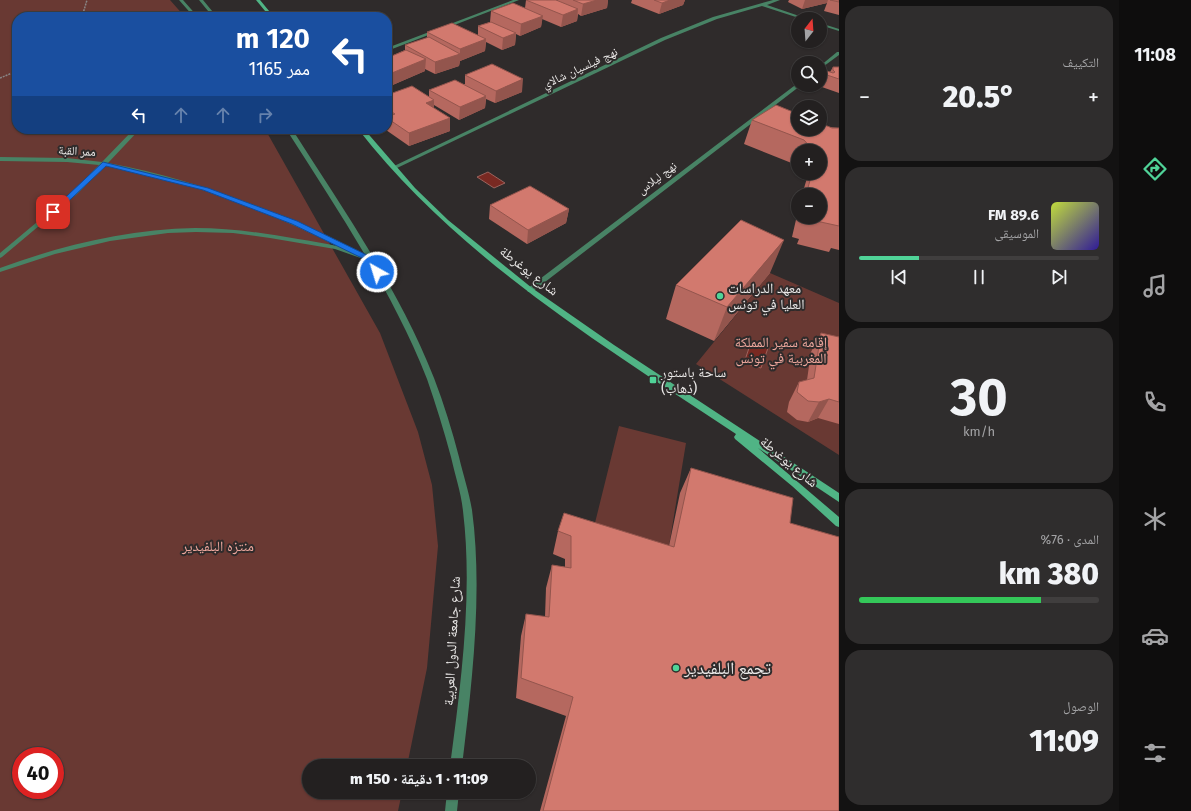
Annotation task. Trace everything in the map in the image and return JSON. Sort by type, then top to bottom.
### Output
[{"type":"main road","points":[[258,0],[268,12]]},
{"type":"main road","name":"شارع يوغرطة","points":[[365,134],[413,189],[446,221],[530,290],[702,408],[839,498]]},
{"type":"main road","name":"شارع يوغرطة","points":[[702,408],[795,484],[839,523]]},
{"type":"street","points":[[182,0],[191,12]]},
{"type":"street","points":[[201,0],[211,12]]},
{"type":"street","points":[[392,48],[517,0]]},
{"type":"street","name":"نهج فيلسيان شالاي","points":[[395,167],[663,39],[715,18],[778,0]]},
{"type":"street","points":[[761,4],[791,14]]},
{"type":"street","points":[[827,26],[839,30]]},
{"type":"street","points":[[827,62],[839,53]]},
{"type":"street","name":"نهج ليلاس","points":[[530,290],[791,89]]},
{"type":"street","points":[[0,256],[75,194],[132,134]]},
{"type":"street","name":"شارع جامعة الدول العربية","points":[[292,134],[401,311],[423,359],[452,440],[468,515],[472,596],[466,689],[457,759]]},
{"type":"street","name":"ممر القبة","points":[[0,159],[105,164],[206,189],[294,223],[369,259]]},
{"type":"street","name":"ممر القبة","points":[[0,270],[27,260],[79,245],[149,234],[188,231],[222,230],[254,233],[352,251]]},
{"type":"street","points":[[451,811],[452,799]]},
{"type":"path","points":[[83,12],[87,0]]},
{"type":"path","points":[[0,78],[12,73]]},
{"type":"green space","name":"منتزه البلفيدير","points":[[0,0],[170,0],[181,12],[12,12],[12,134],[268,134],[380,333],[418,432],[432,485],[438,546],[427,668],[408,759],[302,759],[302,799],[401,799],[398,811],[0,811]]},
{"type":"green space","name":"إقامة سفير المملكة المغربية في تونس","points":[[770,273],[839,303],[839,455],[696,364]]},
{"type":"green space","points":[[619,426],[686,443],[668,552],[593,531]]},
{"type":"shaded area","points":[[488,172],[505,183],[494,188],[477,177]]},
{"type":"shaded area","points":[[751,342],[768,348],[761,368],[744,363]]},
{"type":"building","points":[[526,0],[556,0],[578,9],[563,15]]},
{"type":"building","points":[[573,0],[597,0],[583,4]]},
{"type":"building","points":[[654,0],[670,0],[662,3]]},
{"type":"building","points":[[513,3],[543,16],[521,24],[491,11]]},
{"type":"building","points":[[491,22],[516,33],[503,38],[478,26]]},
{"type":"building","points":[[452,23],[486,39],[460,49],[427,32]]},
{"type":"building","points":[[429,37],[460,54],[435,62],[405,45]]},
{"type":"building","points":[[406,50],[426,59],[392,73],[392,56]]},
{"type":"building","points":[[492,64],[523,79],[496,91],[465,75]]},
{"type":"building","points":[[833,67],[839,67],[839,79],[827,75],[827,71],[833,73],[835,72]]},
{"type":"building","points":[[455,80],[486,96],[460,107],[429,90]]},
{"type":"building","points":[[412,86],[434,100],[426,103],[450,118],[409,133],[392,121],[392,115],[395,114],[392,112],[392,93]]},
{"type":"building","points":[[776,105],[791,111],[791,135],[752,120]]},
{"type":"building","points":[[827,126],[839,128],[839,226],[827,223],[827,188],[808,188],[810,180],[827,180],[827,144],[808,144],[804,140],[794,136],[827,136]]},
{"type":"building","points":[[530,186],[569,209],[528,230],[490,205]]},
{"type":"building","points":[[741,220],[784,240],[727,307],[676,285]]},
{"type":"building","points":[[821,333],[839,337],[839,402],[829,399],[819,402],[808,401],[797,392],[799,382],[814,378]]},
{"type":"building","name":"تجمع البلفيدير","points":[[691,468],[793,498],[790,523],[839,537],[839,811],[543,811],[573,697],[521,678],[526,614],[549,617],[552,565],[571,568],[571,536],[558,531],[564,513],[674,547]]},
{"type":"place","name":"معهد الدراسات العليا في تونس","points":[[720,296]]},
{"type":"place","name":"ساحة باستور (ذهاب)","points":[[653,380]]},
{"type":"place","name":"تجمع البلفيدير","points":[[676,668]]},
{"type":"route","points":[[53,212],[75,194],[105,164],[140,171],[206,189],[294,223],[369,259],[377,272]]}]
